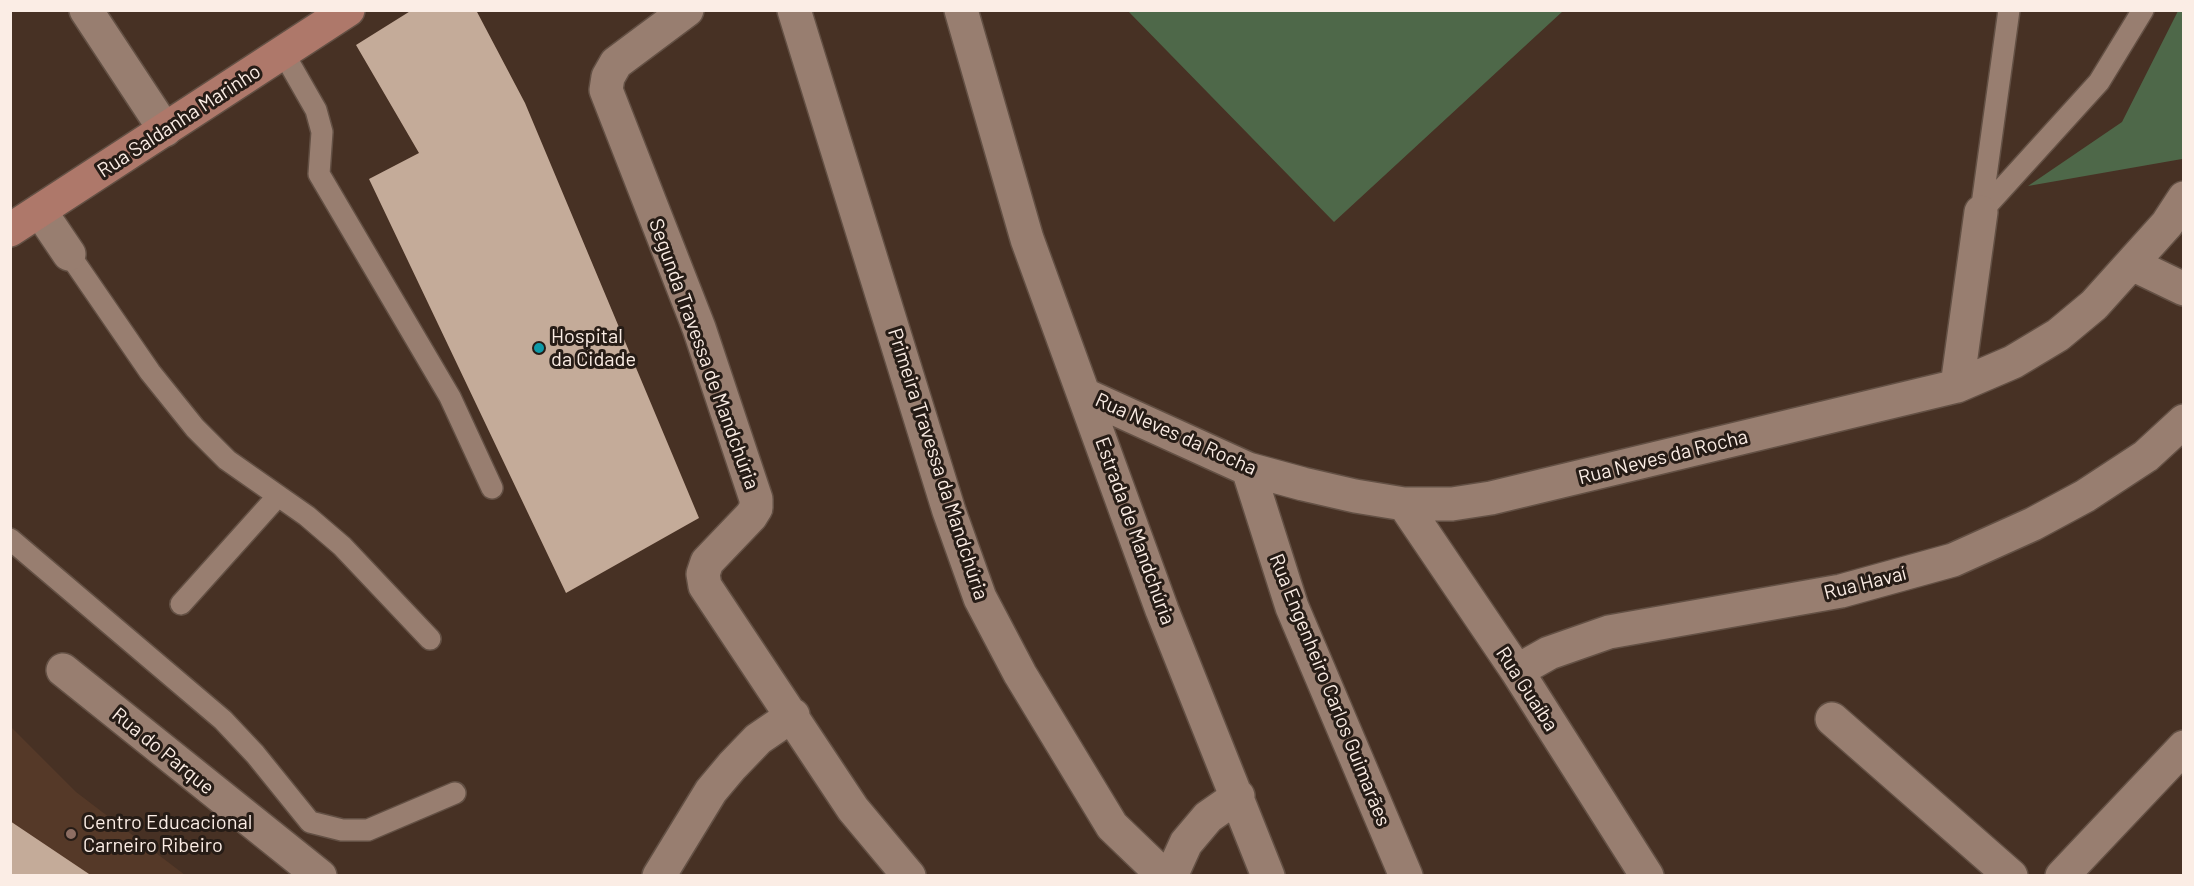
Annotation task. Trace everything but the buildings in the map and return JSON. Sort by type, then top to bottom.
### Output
[{"type":"main road","name":"Rua Saldanha Marinho","points":[[10,230],[284,54],[348,10]]},
{"type":"street","points":[[86,10],[165,129]]},
{"type":"street","name":"Segunda Travessa de Mandchúria","points":[[687,10],[616,63],[611,69],[606,90],[699,328],[756,499],[756,508],[751,516],[707,562],[703,574],[705,586],[793,715],[853,809],[909,876]]},
{"type":"street","name":"Primeira Travessa da Mandchúria","points":[[794,10],[949,511],[980,598],[1032,694],[1112,826],[1164,876]]},
{"type":"street","name":"Estrada de Mandchúria","points":[[961,10],[1027,239],[1162,610],[1268,876]]},
{"type":"street","name":"Rua Neves da Rocha","points":[[1085,395],[1248,469],[1355,496],[1404,504],[1452,504],[1491,498],[1957,386],[2013,362],[2058,335],[2094,305],[2167,224],[2184,198]]},
{"type":"street","points":[[40,211],[69,254]]},
{"type":"street","points":[[1957,386],[1981,212]]},
{"type":"street","points":[[2132,264],[2184,290]]},
{"type":"street","name":"Rua Havaí","points":[[1516,671],[1549,653],[1609,632],[1841,591],[1953,560],[2033,524],[2085,496],[2146,456],[2184,421]]},
{"type":"street","name":"Rua Engenheiro Carlos Guimarães","points":[[1248,469],[1292,607],[1406,876]]},
{"type":"street","name":"Rua Guaíba","points":[[1404,504],[1516,671],[1647,876]]},
{"type":"street","name":"Rua do Parque","points":[[63,670],[320,876]]},
{"type":"street","points":[[659,876],[711,791],[758,739],[793,715]]},
{"type":"street","points":[[1832,719],[2011,876]]},
{"type":"street","points":[[2062,876],[2184,747]]},
{"type":"street","points":[[1171,876],[1186,843],[1208,817],[1238,796]]},
{"type":"lane","points":[[1981,212],[2009,10]]},
{"type":"lane","points":[[1981,212],[2099,82],[2143,10]]},
{"type":"lane","points":[[284,54],[316,110],[322,132],[320,174],[450,397],[492,488]]},
{"type":"lane","points":[[69,254],[150,372],[195,428],[227,460],[307,516],[342,546],[430,639]]},
{"type":"lane","points":[[181,604],[277,497]]},
{"type":"lane","points":[[10,539],[223,720],[255,754],[310,822],[342,830],[368,830],[454,793]]},
{"type":"shaded area","name":"Centro Educacional Carneiro Ribeiro","points":[[10,726],[76,792],[185,875],[11,875]]},
{"type":"green space","points":[[1128,11],[1563,11],[1334,222]]},
{"type":"green space","points":[[2178,11],[2184,11],[2182,159],[2028,186],[2122,122]]},
{"type":"place","name":"Hospital da Cidade","points":[[539,348]]},
{"type":"place","name":"Centro Educacional Carneiro Ribeiro","points":[[71,834]]}]
